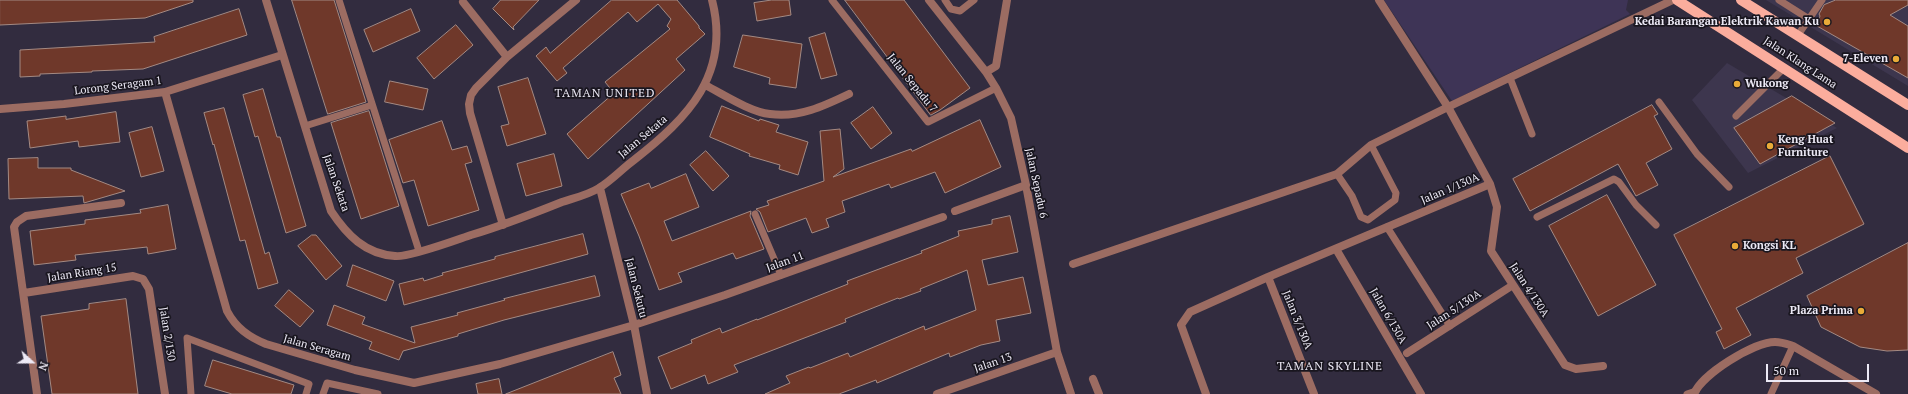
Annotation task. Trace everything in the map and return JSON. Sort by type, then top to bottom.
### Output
[{"type":"main road","name":"Jalan Klang Lama","points":[[1677,0],[1908,148]]},
{"type":"main road","name":"Jalan Klang Lama","points":[[1741,0],[1908,105]]},
{"type":"street","name":"Jalan Sekata","points":[[266,0],[332,212],[344,230],[359,244],[378,253],[397,257],[503,225],[600,188],[674,126],[705,85],[716,49],[717,30],[712,0]]},
{"type":"street","points":[[503,225],[469,104],[471,94],[508,57],[576,0]]},
{"type":"street","name":"Jalan Sepadu 6","points":[[929,0],[986,72],[996,88],[1010,118],[1026,185],[1057,352],[1071,394]]},
{"type":"street","points":[[986,72],[996,66],[1008,0]]},
{"type":"street","name":"Jalan 1/130A","points":[[1206,394],[1181,325],[1190,312],[1268,277],[1490,184],[1448,108],[1379,0]]},
{"type":"street","points":[[1073,264],[1337,174],[1371,145],[1673,0]]},
{"type":"street","points":[[462,2],[508,57]]},
{"type":"street","name":"Lorong Seragam 1","points":[[0,109],[64,104],[165,92],[282,55]]},
{"type":"street","points":[[705,85],[769,114],[794,114],[820,108],[849,94]]},
{"type":"street","name":"Jalan Seragam","points":[[165,92],[228,311],[233,322],[253,338],[266,344],[354,370],[414,383],[500,364],[634,325]]},
{"type":"street","name":"Jalan 4/130A","points":[[1490,184],[1497,207],[1491,251],[1512,285],[1565,365],[1576,369],[1604,366]]},
{"type":"street","points":[[955,211],[1026,185]]},
{"type":"street","name":"Jalan Sekutu","points":[[600,188],[634,325],[647,394]]},
{"type":"street","points":[[37,394],[24,293],[14,232],[17,222],[26,216],[121,203]]},
{"type":"street","name":"Jalan 11","points":[[634,325],[781,275],[943,217]]},
{"type":"street","name":"Jalan 6/130A","points":[[1336,249],[1421,394]]},
{"type":"street","name":"Jalan Riang 15","points":[[24,293],[133,276],[143,279]]},
{"type":"street","name":"Jalan 3/130A","points":[[1268,277],[1314,394]]},
{"type":"street","name":"Jalan 2/130","points":[[143,279],[149,289],[165,394]]},
{"type":"street","name":"Jalan 5/130A","points":[[1407,353],[1512,285]]},
{"type":"street","points":[[1695,392],[1707,377],[1742,352],[1764,343],[1784,342],[1793,346],[1866,392],[1876,394]]},
{"type":"street","name":"Jalan 13","points":[[937,394],[1057,352]]},
{"type":"street","points":[[1093,379],[1099,394]]},
{"type":"lane","points":[[339,0],[419,251]]},
{"type":"lane","name":"Jalan Sepadu 7","points":[[832,0],[928,122],[996,88]]},
{"type":"lane","points":[[945,0],[951,9],[960,11],[974,0]]},
{"type":"lane","points":[[1779,0],[1809,19]]},
{"type":"lane","points":[[1798,35],[1822,0]]},
{"type":"lane","points":[[1736,116],[1784,68]]},
{"type":"lane","points":[[1510,78],[1532,134]]},
{"type":"lane","points":[[1659,102],[1698,154],[1728,187]]},
{"type":"lane","points":[[305,126],[372,105]]},
{"type":"lane","points":[[1337,174],[1352,196],[1361,217],[1368,220],[1395,200],[1396,193],[1371,145]]},
{"type":"lane","points":[[1537,217],[1614,179],[1619,182],[1636,205],[1656,225]]},
{"type":"lane","points":[[755,214],[781,275]]},
{"type":"lane","points":[[1387,227],[1450,326]]},
{"type":"lane","points":[[191,394],[187,338],[309,384],[306,394]]},
{"type":"lane","points":[[1771,394],[1793,346]]},
{"type":"lane","points":[[323,394],[327,383],[378,394]]},
{"type":"lane","points":[[1687,394],[1695,392]]},
{"type":"shaded area","points":[[1384,0],[1628,0],[1626,10],[1630,14],[1452,101]]},
{"type":"shaded area","points":[[1766,0],[1908,0],[1908,86]]},
{"type":"shaded area","points":[[1727,63],[1837,128],[1748,173],[1692,100]]},
{"type":"building","points":[[0,0],[193,0],[193,2],[145,18],[0,25]]},
{"type":"building","points":[[292,0],[334,0],[366,102],[328,114]]},
{"type":"building","points":[[501,0],[539,0],[513,27],[514,30],[493,9]]},
{"type":"building","points":[[612,0],[677,0],[705,34],[676,59],[685,70],[588,159],[567,134],[614,93],[605,82],[670,29],[667,26],[671,19],[658,4],[637,22],[628,12],[563,68],[567,73],[557,81],[536,56],[546,47],[550,53]]},
{"type":"building","points":[[772,0],[789,0],[791,15],[757,21],[754,3]]},
{"type":"building","points":[[845,0],[904,0],[970,88],[931,115]]},
{"type":"building","points":[[1836,0],[1908,0],[1908,5],[1890,15],[1908,26],[1908,78],[1817,26],[1820,16],[1819,14],[1824,5]]},
{"type":"building","points":[[239,9],[247,35],[143,69],[40,74],[40,76],[20,77],[20,50],[155,42],[154,37]]},
{"type":"building","points":[[411,9],[420,31],[373,52],[364,30]]},
{"type":"building","points":[[456,25],[473,45],[434,79],[417,58]]},
{"type":"building","points":[[825,33],[837,75],[821,79],[809,38]]},
{"type":"building","points":[[743,35],[802,44],[796,88],[769,84],[770,78],[734,67]]},
{"type":"building","points":[[528,78],[546,134],[507,146],[501,126],[509,124],[498,87]]},
{"type":"building","points":[[390,81],[428,89],[423,110],[385,102]]},
{"type":"building","points":[[263,89],[277,137],[280,137],[306,226],[286,233],[258,136],[255,137],[243,95]]},
{"type":"building","name":"Keng Huat Furniture","points":[[1792,96],[1835,123],[1760,164],[1734,128]]},
{"type":"building","points":[[1652,105],[1658,114],[1654,116],[1672,149],[1646,163],[1658,185],[1636,196],[1618,164],[1530,211],[1513,179]]},
{"type":"building","points":[[722,106],[759,121],[760,119],[779,125],[776,132],[808,142],[798,175],[779,169],[780,165],[749,156],[750,154],[710,137]]},
{"type":"building","points":[[873,107],[892,133],[871,149],[851,123]]},
{"type":"building","points":[[224,108],[265,254],[269,252],[278,283],[258,289],[245,240],[240,241],[214,144],[213,145],[204,113]]},
{"type":"building","points":[[369,111],[399,206],[361,219],[331,123]]},
{"type":"building","points":[[116,112],[120,142],[79,147],[78,141],[30,148],[27,121],[66,116],[66,119]]},
{"type":"building","points":[[980,120],[1001,167],[945,193],[935,172],[891,188],[889,184],[842,201],[845,212],[826,219],[829,227],[812,233],[806,218],[768,232],[760,212],[756,209],[769,205],[767,201],[824,181],[820,131],[840,129],[844,169],[833,177],[911,149],[912,151]]},
{"type":"building","points":[[442,121],[452,150],[467,146],[472,162],[465,164],[479,210],[428,226],[414,180],[403,183],[389,140]]},
{"type":"building","points":[[152,127],[164,171],[141,177],[129,133]]},
{"type":"building","points":[[706,151],[729,176],[713,191],[690,165]]},
{"type":"building","points":[[554,154],[562,186],[526,196],[517,164]]},
{"type":"building","points":[[1830,156],[1864,224],[1796,258],[1803,273],[1736,308],[1751,335],[1724,349],[1716,332],[1722,329],[1674,235]]},
{"type":"building","points":[[38,158],[38,168],[71,168],[71,170],[125,191],[84,203],[83,196],[9,199],[8,159]]},
{"type":"building","points":[[686,174],[699,207],[664,221],[672,241],[751,211],[750,216],[764,249],[736,259],[733,253],[678,273],[682,282],[659,290],[639,236],[621,194],[649,183],[651,188]]},
{"type":"building","points":[[1607,195],[1656,285],[1598,316],[1549,226]]},
{"type":"building","points":[[168,205],[176,249],[148,254],[147,247],[75,255],[76,260],[34,265],[30,231],[85,224],[85,220],[141,213],[140,210]]},
{"type":"building","points":[[1010,216],[1018,252],[982,260],[988,285],[1023,277],[1031,313],[996,320],[1000,341],[981,345],[950,357],[949,353],[877,383],[876,380],[839,394],[765,394],[790,383],[786,376],[848,353],[850,357],[924,326],[925,330],[976,310],[967,270],[920,289],[921,291],[899,299],[898,298],[845,319],[846,322],[734,365],[738,372],[708,384],[705,375],[671,389],[658,357],[692,343],[691,340],[720,328],[722,333],[757,320],[848,284],[847,281],[922,253],[921,251],[959,236],[958,231],[992,224],[992,220]]},
{"type":"building","points":[[583,234],[588,254],[404,305],[399,284],[423,278],[424,281],[443,275],[442,273],[495,259],[495,257]]},
{"type":"building","points":[[312,235],[316,235],[342,266],[326,280],[298,246]]},
{"type":"building","name":"Plaza Prima","points":[[1908,243],[1908,350],[1887,351],[1860,347],[1821,327],[1807,296]]},
{"type":"building","points":[[353,265],[394,281],[386,301],[347,286]]},
{"type":"building","points":[[595,276],[600,296],[504,320],[458,334],[458,336],[403,351],[399,360],[369,349],[372,342],[327,325],[334,305],[365,317],[362,324],[415,343],[411,327],[458,315],[457,313],[505,300],[504,299]]},
{"type":"building","points":[[289,290],[314,311],[300,327],[275,306]]},
{"type":"building","points":[[126,299],[138,394],[52,394],[41,316],[89,309],[89,304]]},
{"type":"building","points":[[613,352],[621,375],[614,378],[621,394],[506,394]]},
{"type":"building","points":[[213,360],[294,385],[291,394],[232,394],[205,386]]},
{"type":"building","points":[[499,379],[502,394],[478,394],[476,384]]},
{"type":"place","name":"Kedai Barangan Elektrik Kawan Ku","points":[[1827,22]]},
{"type":"place","name":"7-Eleven","points":[[1896,59]]},
{"type":"place","name":"Wukong","points":[[1737,84]]},
{"type":"place","name":"Keng Huat Furniture","points":[[1770,146]]},
{"type":"place","name":"Kongsi KL","points":[[1735,246]]},
{"type":"place","name":"Plaza Prima","points":[[1861,311]]},
{"type":"district","name":"TAMAN UNITED","points":[[605,94]]},
{"type":"district","name":"TAMAN SKYLINE","points":[[1330,367]]}]
